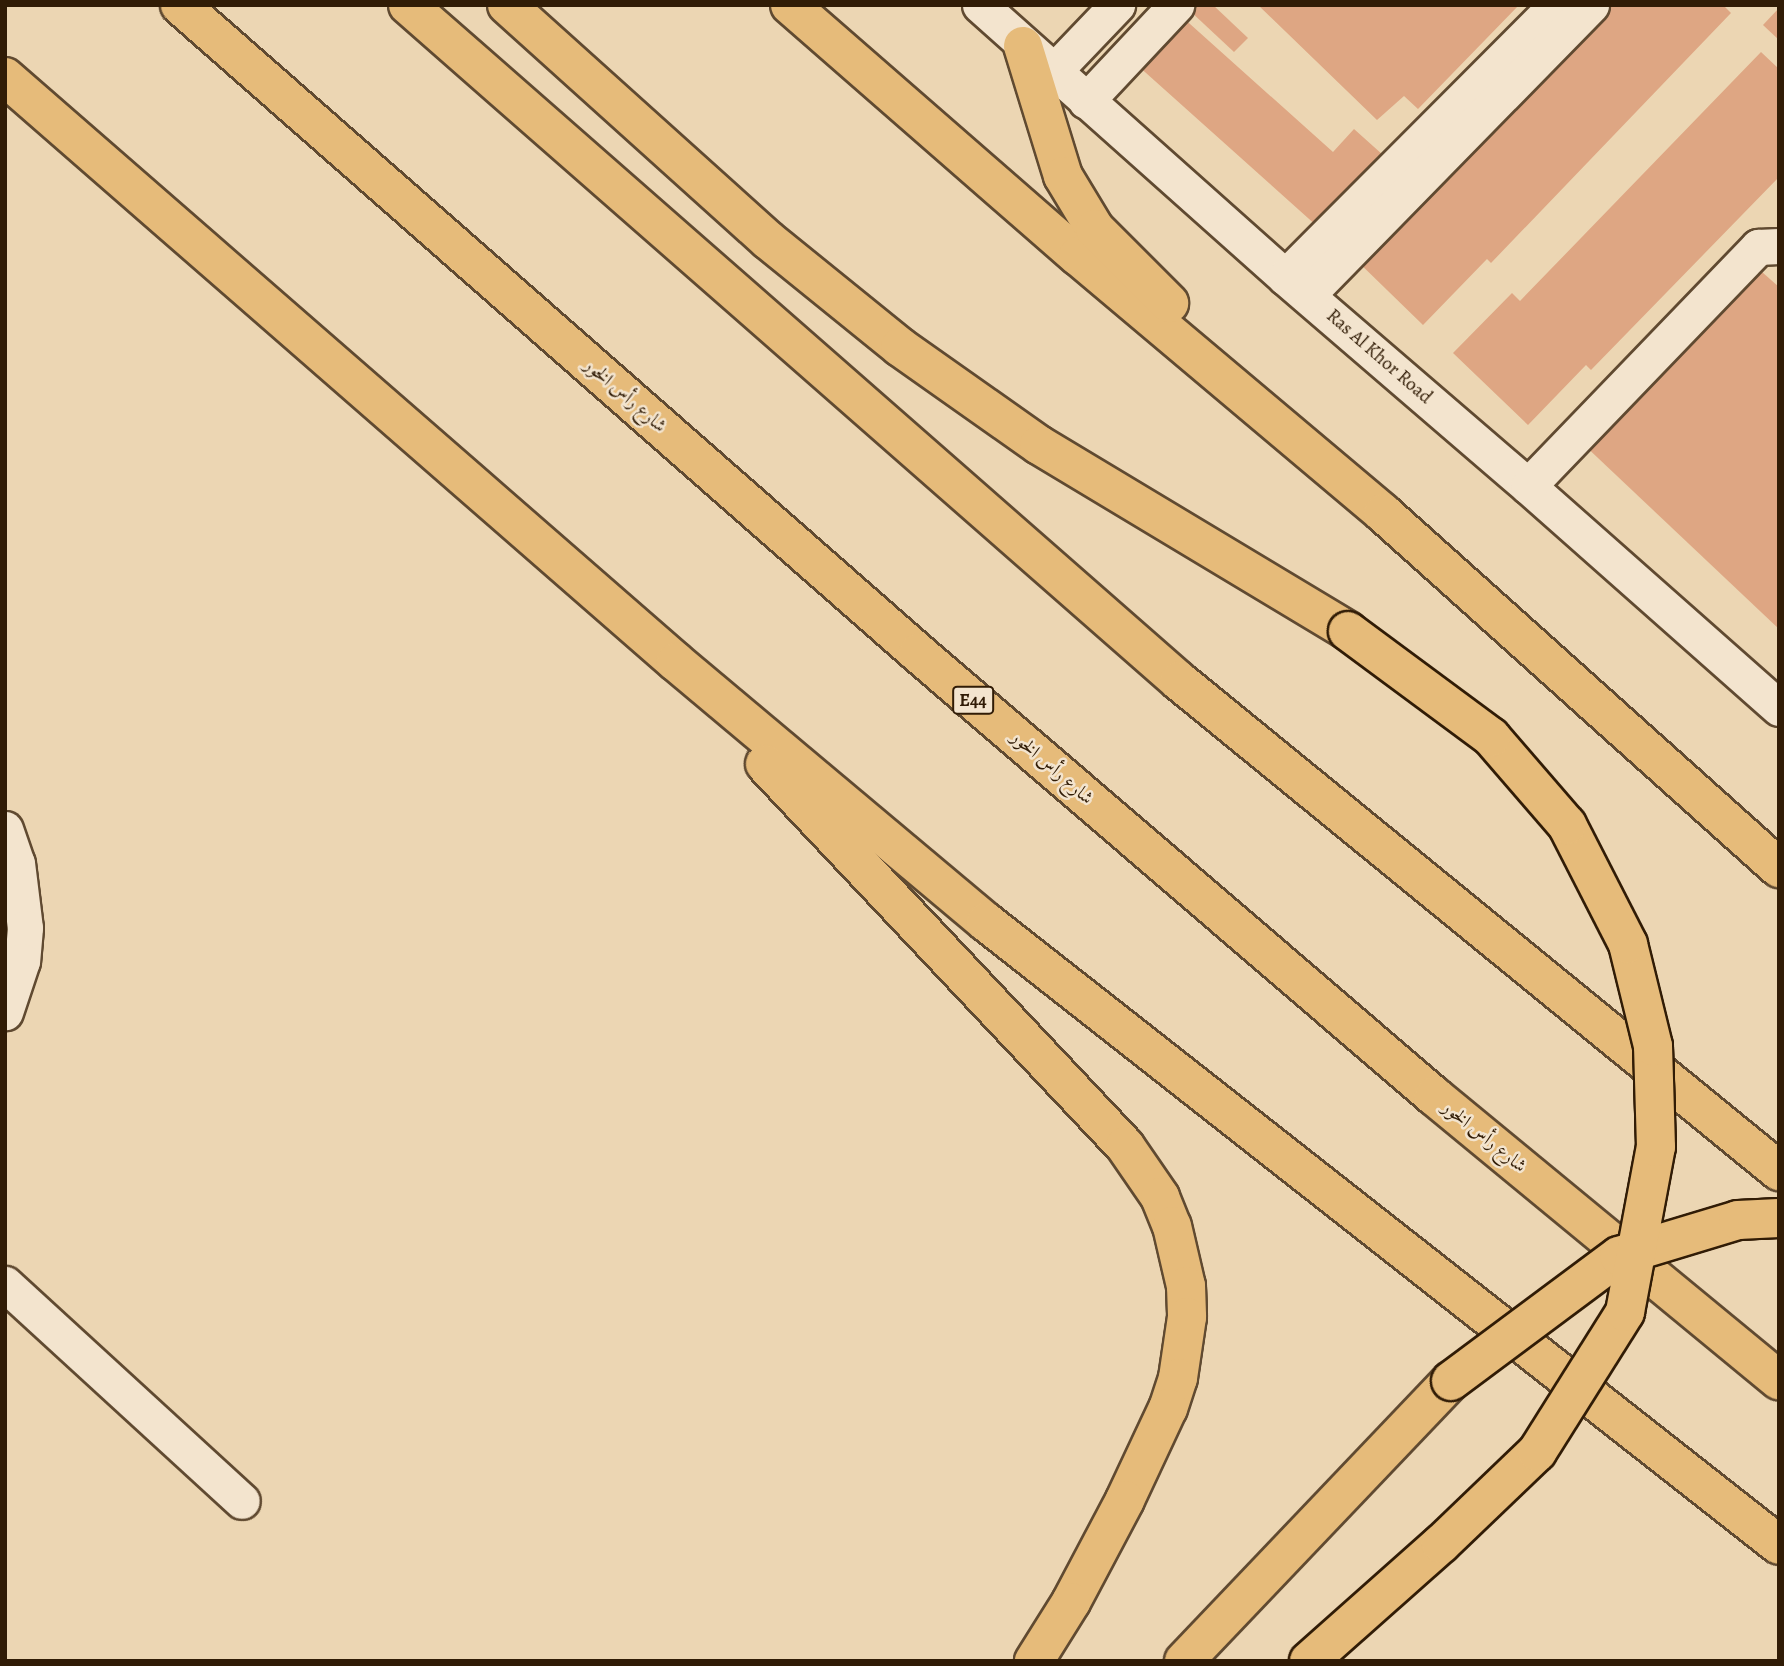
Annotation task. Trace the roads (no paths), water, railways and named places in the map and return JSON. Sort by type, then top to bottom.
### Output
[{"type":"highway","name":"شارع رأس الخور","points":[[180,5],[939,671],[1434,1096],[1779,1380]]},
{"type":"highway","points":[[408,5],[1179,681],[1779,1171]]},
{"type":"highway","points":[[507,5],[768,240],[900,347],[1038,445],[1348,631],[1491,737],[1567,825],[1628,944],[1653,1046],[1656,1147],[1625,1312],[1537,1452],[1441,1544],[1309,1661]]},
{"type":"highway","points":[[790,5],[1078,256],[1383,513],[1779,868]]},
{"type":"highway","points":[[1023,46],[1063,176],[1095,229],[1383,513]]},
{"type":"highway","points":[[5,77],[676,662],[986,922],[1779,1545]]},
{"type":"highway","points":[[676,662],[755,753],[1125,1146],[1144,1170],[1172,1226],[1186,1286],[1187,1317],[1184,1348],[1175,1388],[1099,1551],[1034,1661]]},
{"type":"highway","points":[[1184,1661],[1451,1381],[1619,1256],[1738,1220],[1779,1218]]},
{"type":"street","name":"Ras Al Khor Road","points":[[980,5],[1023,46],[1779,708]]},
{"type":"street","points":[[1053,72],[1118,5]]},
{"type":"street","points":[[1086,101],[1176,5]]},
{"type":"street","points":[[1296,286],[1556,5]]},
{"type":"street","points":[[1296,286],[1591,5]]},
{"type":"street","points":[[1528,486],[1758,247],[1779,246]]},
{"type":"street","points":[[5,829],[17,863],[25,928],[22,961],[5,1012]]},
{"type":"street","points":[[5,1284],[242,1501]]}]
